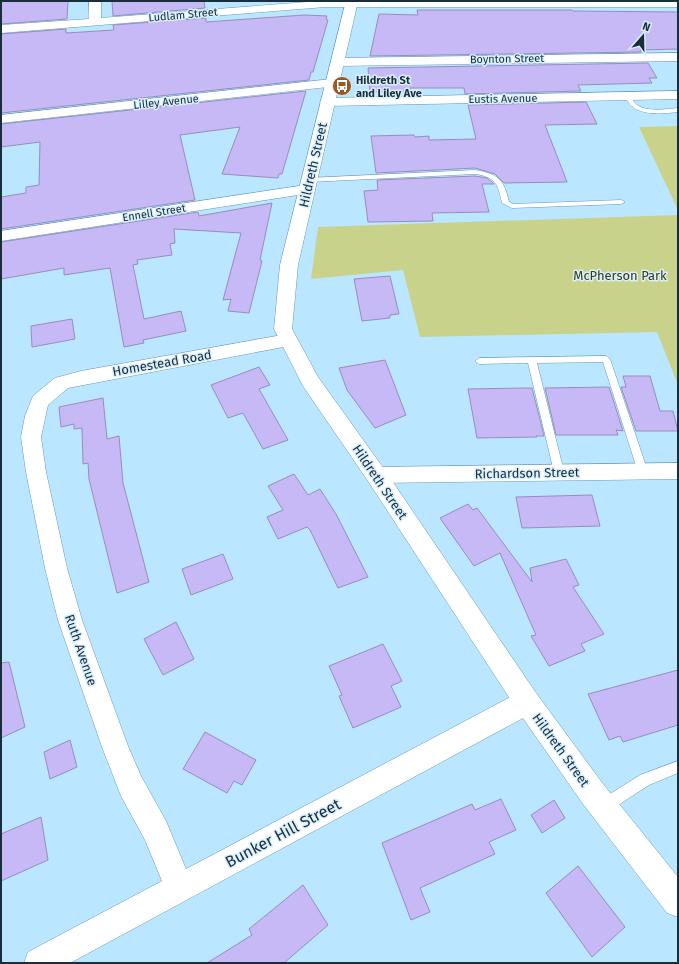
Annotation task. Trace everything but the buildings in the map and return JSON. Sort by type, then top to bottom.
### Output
[{"type":"street","points":[[95,1],[95,22]]},
{"type":"street","name":"Ludlam Street","points":[[1,29],[95,22],[223,6],[351,2],[678,4]]},
{"type":"street","name":"Hildreth Street","points":[[351,2],[289,265],[283,329],[310,381],[376,475],[527,702],[602,807],[678,902]]},
{"type":"street","name":"Boynton Street","points":[[337,62],[678,57]]},
{"type":"street","name":"Eustis Avenue","points":[[330,93],[628,96],[678,95]]},
{"type":"street","name":"Lilley Avenue","points":[[1,119],[330,93]]},
{"type":"street","name":"Ennell Street","points":[[1,236],[308,185]]},
{"type":"street","name":"Homestead Road","points":[[42,399],[62,383],[81,378],[288,340]]},
{"type":"street","name":"Ruth Avenue","points":[[42,399],[35,416],[31,437],[36,472],[56,568],[68,612],[115,747],[131,786],[156,831],[179,888]]},
{"type":"street","name":"Richardson Street","points":[[376,475],[678,471]]},
{"type":"street","name":"Bunker Hill Street","points":[[39,963],[527,702]]},
{"type":"lane","points":[[628,96],[636,108],[655,111],[678,110]]},
{"type":"lane","points":[[308,185],[475,172],[487,173],[497,178],[503,187],[506,203],[512,206],[622,202]]},
{"type":"lane","points":[[479,361],[606,359],[642,472]]},
{"type":"lane","points":[[532,360],[559,472]]},
{"type":"lane","points":[[602,807],[645,780],[678,767]]},
{"type":"green space","points":[[678,126],[678,210],[639,127]]},
{"type":"green space","name":"McPherson Park","points":[[678,215],[678,385],[657,332],[420,337],[403,270],[311,279],[318,227]]},
{"type":"place","name":"Hildreth St and Liley Ave","points":[[342,86]]}]
